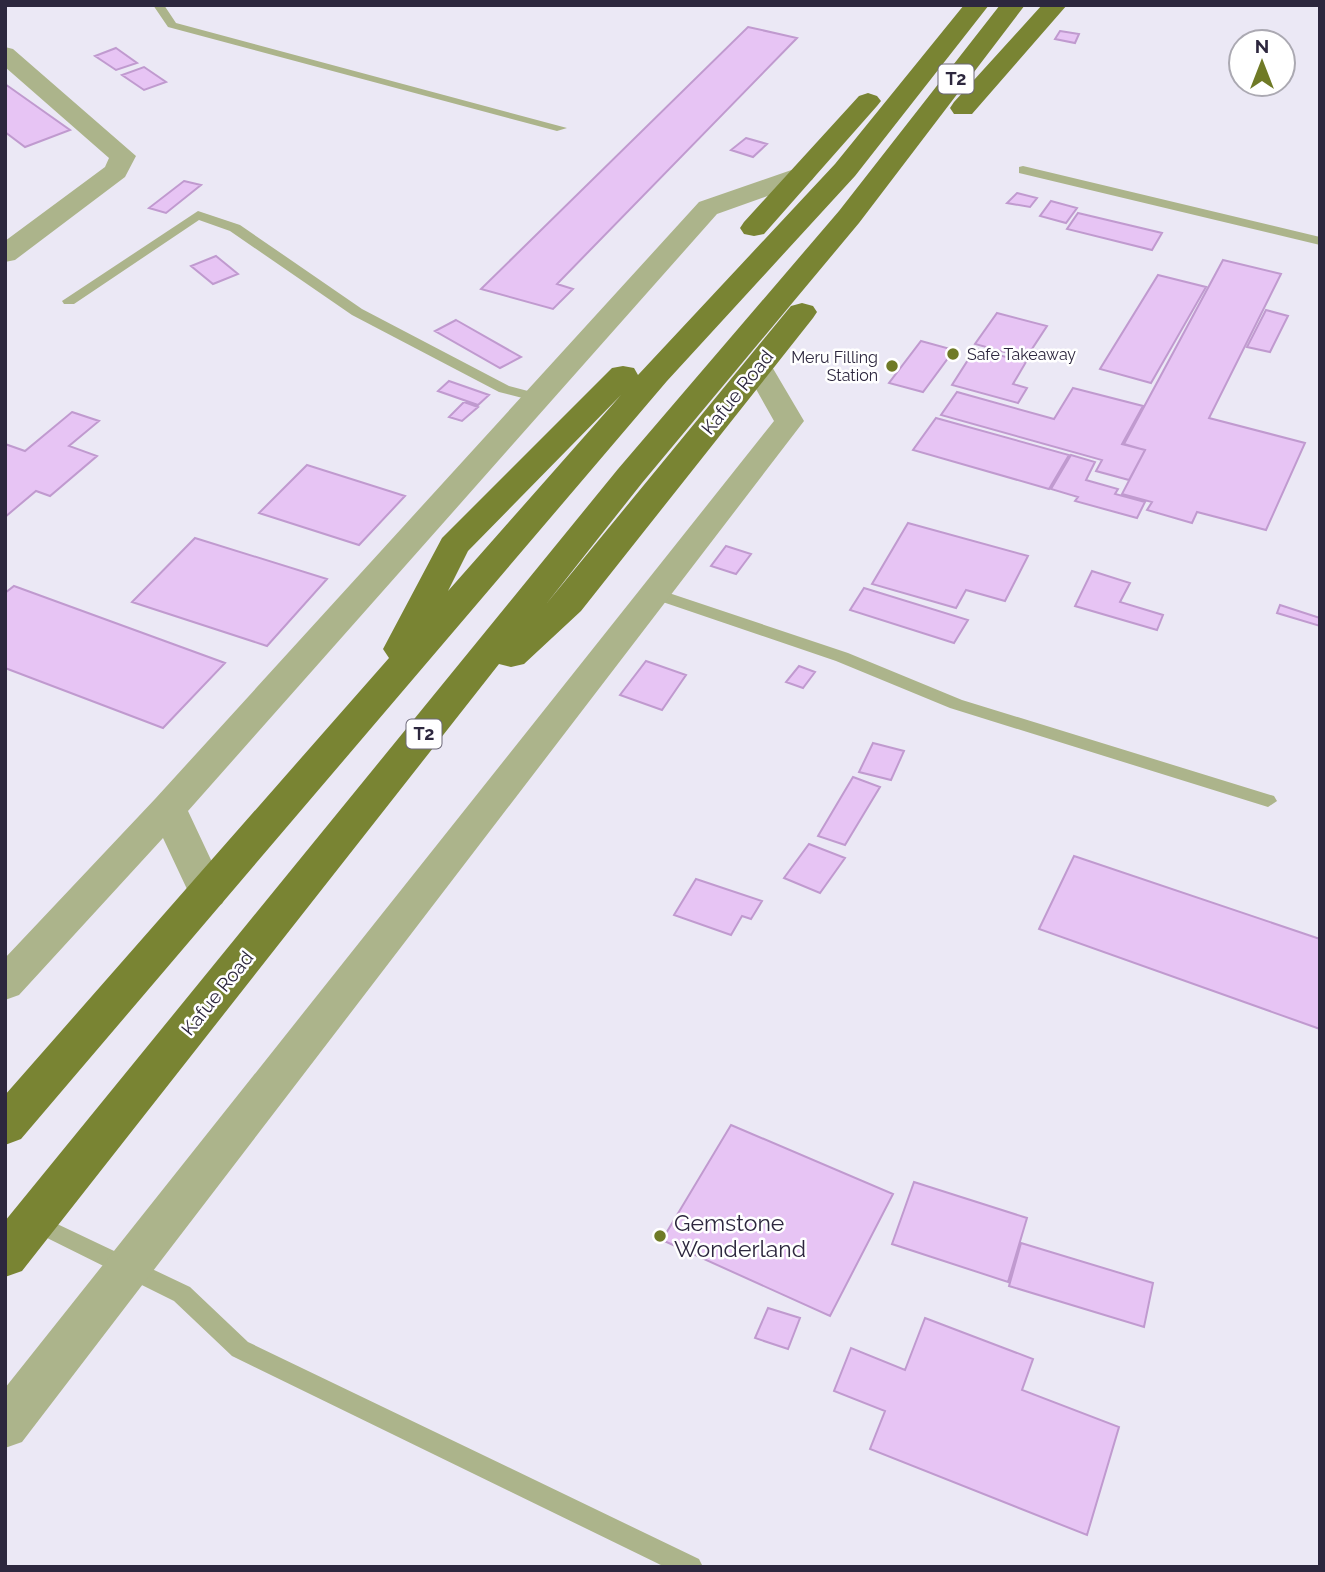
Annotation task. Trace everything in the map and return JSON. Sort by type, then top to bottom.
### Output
[{"type":"main road","name":"T2","points":[[370,707],[454,546],[614,386],[949,5]]},
{"type":"main road","name":"T2","points":[[5,1126],[656,374],[845,170],[977,5]]},
{"type":"main road","name":"Kafue Road","points":[[5,1256],[630,476],[849,217],[1013,5]]},
{"type":"main road","name":"Kafue Road","points":[[428,729],[569,603],[942,132],[1055,5]]},
{"type":"street","points":[[5,54],[123,156],[116,171],[5,254]]},
{"type":"street","points":[[5,984],[168,809],[708,208],[803,174]]},
{"type":"street","points":[[5,1426],[789,421],[758,366]]},
{"type":"street","points":[[168,809],[208,894]]},
{"type":"lane","points":[[158,5],[172,25],[561,128]]},
{"type":"lane","points":[[1023,170],[1320,241]]},
{"type":"lane","points":[[69,301],[198,215],[235,228],[357,312],[505,389],[538,398]]},
{"type":"lane","points":[[654,593],[842,657],[956,704],[1268,801]]},
{"type":"lane","points":[[34,1222],[182,1294],[240,1349],[691,1567]]},
{"type":"building","points":[[748,27],[797,38],[557,284],[573,289],[553,309],[481,289]]},
{"type":"building","points":[[1060,31],[1079,34],[1075,43],[1055,39]]},
{"type":"building","points":[[116,48],[137,63],[116,70],[95,56]]},
{"type":"building","points":[[144,67],[166,82],[144,90],[122,75]]},
{"type":"building","points":[[5,84],[70,130],[25,147],[5,132]]},
{"type":"building","points":[[746,138],[767,144],[753,157],[731,150]]},
{"type":"building","points":[[184,181],[201,185],[166,213],[149,208]]},
{"type":"building","points":[[1017,193],[1037,198],[1030,207],[1007,203]]},
{"type":"building","points":[[1051,201],[1077,208],[1066,223],[1040,216]]},
{"type":"building","points":[[1078,213],[1162,233],[1152,250],[1067,229]]},
{"type":"building","points":[[216,256],[238,274],[213,284],[191,266]]},
{"type":"building","points":[[1223,260],[1281,274],[1209,418],[1305,443],[1266,530],[1197,512],[1192,523],[1147,510],[1152,502],[1122,494],[1145,450],[1124,444]]},
{"type":"building","points":[[1158,275],[1206,287],[1151,383],[1100,369]]},
{"type":"building","points":[[1266,310],[1288,316],[1270,352],[1247,347]]},
{"type":"building","points":[[997,313],[1047,326],[1026,358],[975,344]]},
{"type":"building","points":[[456,320],[521,357],[500,368],[435,331]]},
{"type":"building","points":[[921,341],[954,350],[923,392],[889,383]]},
{"type":"building","points":[[975,349],[1026,362],[1013,384],[1027,388],[1018,403],[952,385]]},
{"type":"building","points":[[449,381],[489,395],[478,405],[438,391]]},
{"type":"building","points":[[1073,388],[1143,406],[1122,444],[1145,450],[1129,480],[1096,471],[1102,460],[941,415],[957,392],[1054,419]]},
{"type":"building","points":[[464,402],[478,407],[462,421],[449,417]]},
{"type":"building","points":[[72,412],[99,421],[69,446],[97,456],[50,496],[36,491],[5,517],[5,444],[25,451]]},
{"type":"building","points":[[936,418],[1069,455],[1049,489],[913,450]]},
{"type":"building","points":[[1071,455],[1095,462],[1086,480],[1118,489],[1115,494],[1145,502],[1137,518],[1075,501],[1078,497],[1051,489]]},
{"type":"building","points":[[307,465],[405,496],[359,545],[259,513]]},
{"type":"building","points":[[908,523],[1028,556],[1005,601],[966,590],[956,608],[872,584]]},
{"type":"building","points":[[195,538],[327,579],[267,646],[132,602]]},
{"type":"building","points":[[726,546],[751,554],[736,574],[711,566]]},
{"type":"building","points":[[1092,571],[1130,583],[1120,602],[1163,615],[1157,630],[1075,606]]},
{"type":"building","points":[[14,586],[225,663],[163,728],[5,668],[5,593]]},
{"type":"building","points":[[864,588],[968,620],[954,643],[850,610]]},
{"type":"building","points":[[1280,605],[1320,618],[1320,626],[1277,613]]},
{"type":"building","points":[[646,661],[686,675],[662,710],[620,695]]},
{"type":"building","points":[[799,666],[815,672],[803,688],[786,682]]},
{"type":"building","points":[[873,743],[904,751],[891,780],[859,772]]},
{"type":"building","points":[[853,777],[880,787],[845,845],[818,836]]},
{"type":"building","points":[[809,844],[845,858],[820,893],[784,878]]},
{"type":"building","points":[[1074,856],[1320,939],[1320,1029],[1039,929]]},
{"type":"building","points":[[696,879],[762,901],[751,919],[742,916],[731,935],[674,915]]},
{"type":"building","points":[[731,1125],[893,1194],[830,1316],[662,1240]]},
{"type":"building","points":[[914,1182],[1027,1218],[1008,1282],[892,1244]]},
{"type":"building","points":[[1021,1243],[1153,1283],[1144,1327],[1009,1286]]},
{"type":"building","points":[[768,1308],[800,1318],[788,1349],[755,1338]]},
{"type":"building","points":[[925,1318],[1033,1359],[1022,1390],[1119,1427],[1087,1535],[870,1449],[885,1411],[834,1391],[851,1348],[905,1370]]},
{"type":"place","name":"Safe Takeaway","points":[[953,354]]},
{"type":"place","name":"Meru Filling Station","points":[[892,366]]},
{"type":"place","name":"Gemstone Wonderland","points":[[660,1236]]}]
